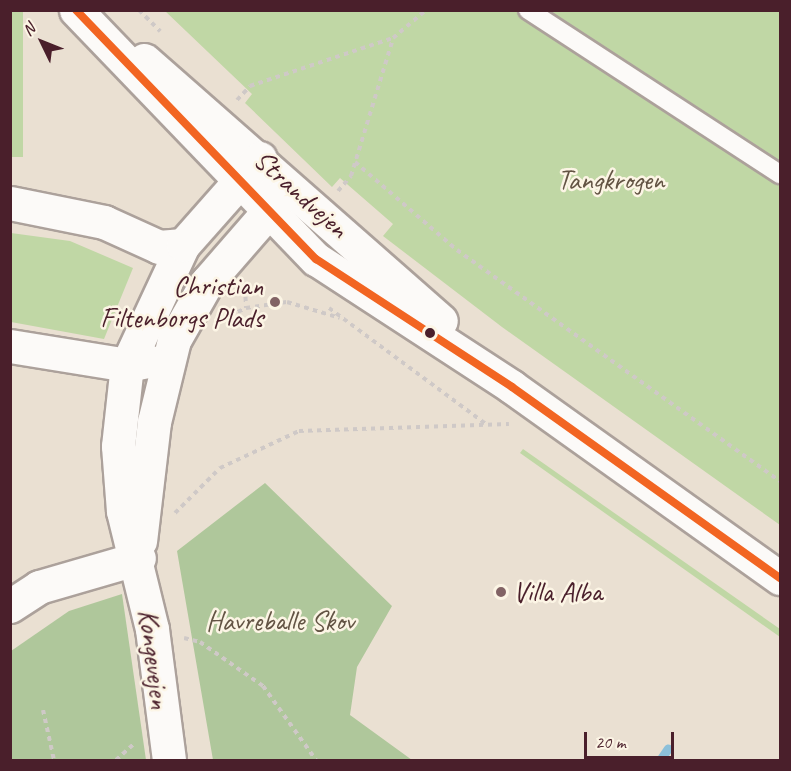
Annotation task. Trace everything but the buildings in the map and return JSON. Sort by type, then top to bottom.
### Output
[{"type":"street","name":"Strandvejen","points":[[76,10],[267,213],[316,259],[512,387],[780,578]]},
{"type":"street","name":"Strandvejen","points":[[82,10],[260,158],[512,387]]},
{"type":"street","points":[[139,558],[123,511],[118,446],[127,365],[155,293],[183,245],[260,158]]},
{"type":"street","points":[[139,558],[154,422],[174,340],[207,282],[291,186]]},
{"type":"street","points":[[10,203],[104,222],[159,248],[183,245]]},
{"type":"street","points":[[10,346],[127,365],[147,362],[174,340]]},
{"type":"street","points":[[10,606],[39,587],[139,558]]},
{"type":"street","name":"Kongevejen","points":[[139,558],[152,629],[169,760]]},
{"type":"lane","points":[[528,10],[780,174]]},
{"type":"path","points":[[235,102],[250,86],[393,38],[426,10]]},
{"type":"path","points":[[333,196],[355,162],[393,38]]},
{"type":"path","points":[[355,162],[458,250],[780,481]]},
{"type":"path","points":[[242,283],[246,308]]},
{"type":"path","points":[[212,325],[246,308],[287,302],[340,318]]},
{"type":"path","points":[[139,558],[220,468],[266,443],[299,431],[357,425],[487,426],[324,304]]},
{"type":"path","points":[[152,629],[200,642],[263,686],[316,760]]},
{"type":"path","points":[[43,710],[54,760]]},
{"type":"green space","points":[[12,11],[23,11],[23,157],[12,157]]},
{"type":"green space","name":"Tangkrogen","points":[[165,11],[780,11],[780,525],[502,327],[383,236],[393,224],[340,178],[332,187],[245,103],[252,94]]},
{"type":"green space","points":[[11,233],[70,241],[133,268],[104,339],[11,322]]},
{"type":"green space","points":[[523,449],[780,629],[780,637],[520,453]]},
{"type":"green space","name":"Havreballe Skov","points":[[265,483],[392,606],[357,667],[350,715],[412,760],[213,760],[177,551]]},
{"type":"green space","name":"Havreballe Skov","points":[[122,594],[146,760],[11,760],[11,651],[69,611]]},
{"type":"waterway","points":[[660,760],[668,748]]},
{"type":"transit line","points":[[76,10],[316,259],[512,387],[780,578]]},
{"type":"place","name":"Christian Filtenborgs Plads","points":[[275,302]]},
{"type":"place","name":"Villa Alba","points":[[501,592]]}]
